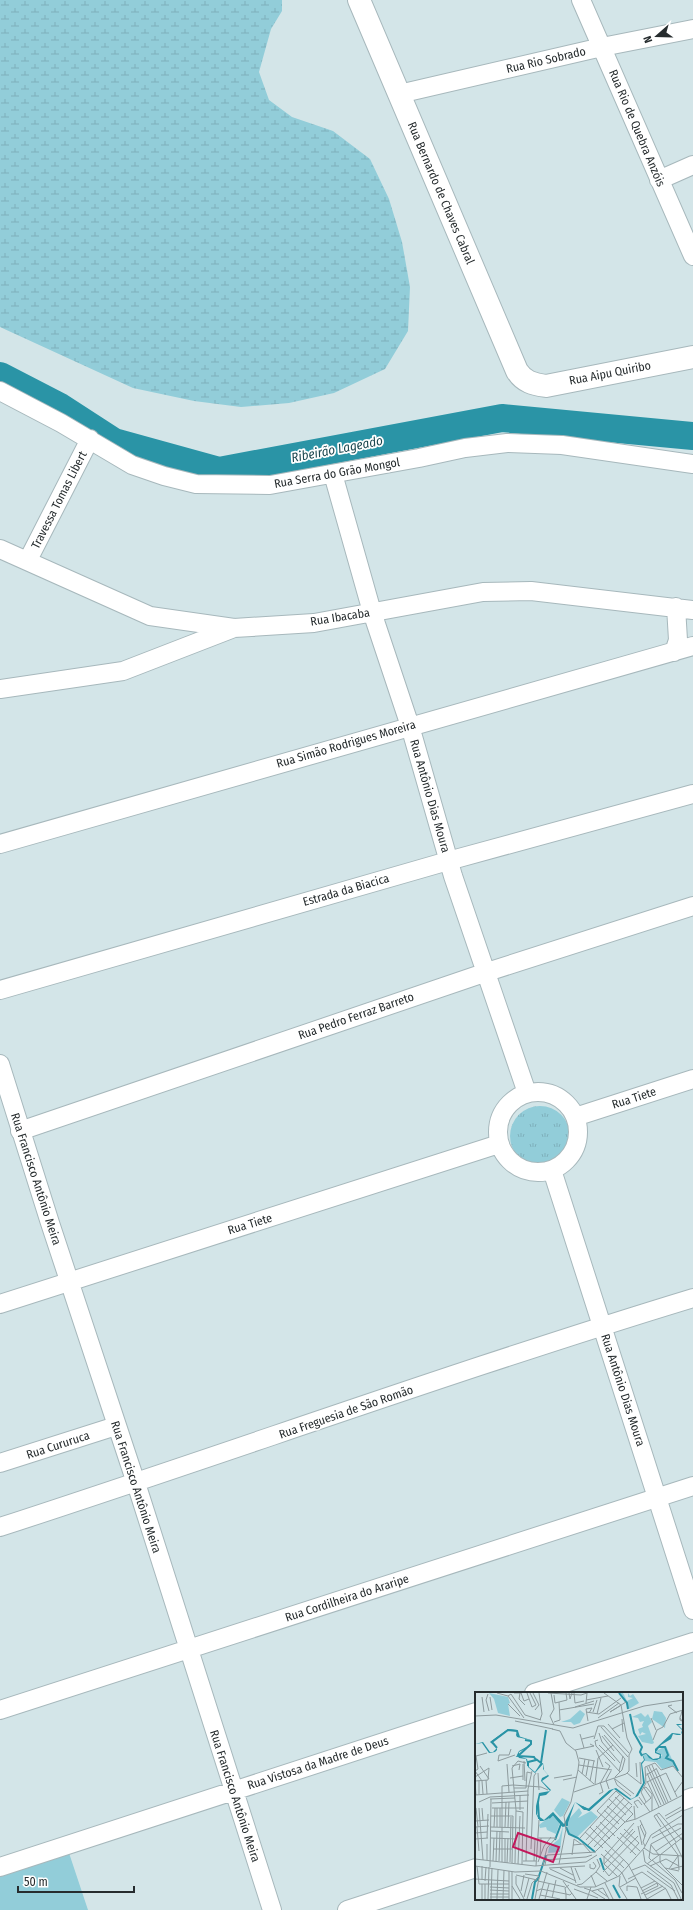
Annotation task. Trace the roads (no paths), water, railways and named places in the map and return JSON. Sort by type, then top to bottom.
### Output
[{"type":"street","name":"Rua Bernardo de Chaves Cabral","points":[[359,0],[517,371],[521,377],[528,382]]},
{"type":"street","name":"Rua Rio de Quebra Anzóis","points":[[581,0],[693,256]]},
{"type":"street","name":"Rua Rio Sobrado","points":[[400,94],[602,47],[693,29]]},
{"type":"street","points":[[659,180],[693,165]]},
{"type":"street","name":"Rua Aipu Quiribo","points":[[528,382],[546,386],[693,357]]},
{"type":"street","name":"Rua Serra do Grão Mongol","points":[[0,391],[90,439],[132,465],[164,476],[196,484],[270,485],[465,448],[507,443],[562,445],[693,464]]},
{"type":"street","name":"Travessa Tomas Libert","points":[[28,560],[90,439]]},
{"type":"street","name":"Rua Antônio Dias Moura","points":[[333,474],[372,612],[410,726],[448,861],[527,1093]]},
{"type":"street","name":"Rua Ibacaba","points":[[0,548],[150,616],[234,628],[314,623],[483,592],[531,591],[684,608]]},
{"type":"street","points":[[674,652],[678,640],[678,622],[684,608]]},
{"type":"street","points":[[184,620],[184,648]]},
{"type":"street","points":[[0,689],[123,671],[234,628]]},
{"type":"street","name":"Rua Simão Rodrigues Moreira","points":[[0,844],[693,646]]},
{"type":"street","name":"Estrada da Biacica","points":[[0,990],[448,861],[693,794]]},
{"type":"street","name":"Rua Pedro Ferraz Barreto","points":[[20,1131],[487,972],[693,906]]},
{"type":"street","name":"Rua Francisco Antônio Meira","points":[[0,1064],[3,1086],[20,1131],[136,1483],[272,1910]]},
{"type":"street","name":"Rua Tiete","points":[[575,1117],[693,1079]]},
{"type":"street","points":[[539,1091],[551,1093],[565,1103],[575,1117],[578,1130],[577,1143],[563,1164],[552,1170],[539,1172],[526,1171],[515,1165],[505,1156],[500,1144],[498,1132],[500,1119],[506,1107],[516,1098],[527,1093],[539,1091]]},
{"type":"street","name":"Rua Tiete","points":[[0,1304],[500,1144]]},
{"type":"street","name":"Rua Antônio Dias Moura","points":[[552,1170],[693,1610]]},
{"type":"street","name":"Rua Freguesia de São Romão","points":[[0,1527],[136,1483],[602,1326],[693,1298]]},
{"type":"street","name":"Rua Cururuca","points":[[0,1463],[116,1426]]},
{"type":"street","name":"Rua Cordilheira do Araripe","points":[[0,1710],[693,1486]]},
{"type":"street","points":[[537,1692],[693,1642]]},
{"type":"street","name":"Rua Vistosa da Madre de Deus","points":[[0,1867],[475,1712]]},
{"type":"street","points":[[683,1801],[693,1797]]},
{"type":"street","points":[[347,1910],[475,1868]]},
{"type":"waterway","name":"Ribeirão Lageado","points":[[0,376],[60,407],[114,442],[219,471],[502,418],[693,436]]}]
